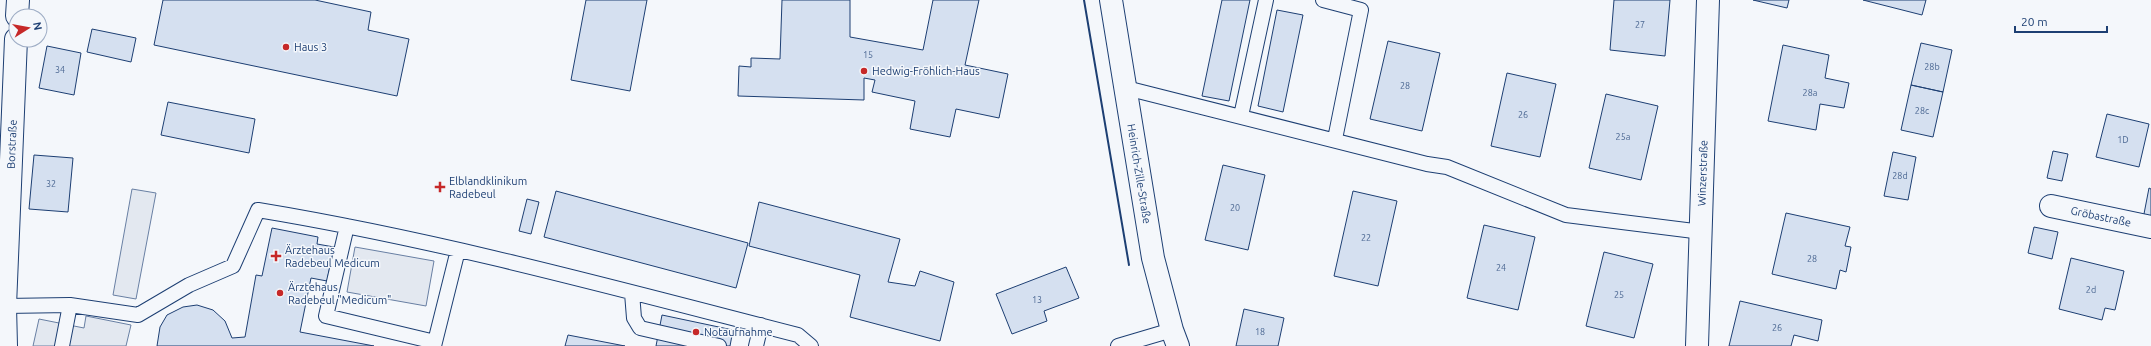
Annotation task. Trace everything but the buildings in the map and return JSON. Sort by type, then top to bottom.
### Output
[{"type":"street","name":"Heinrich-Zille-Straße","points":[[1111,0],[1153,258],[1175,338]]},
{"type":"street","name":"Winzerstraße","points":[[1697,346],[1702,232],[1708,0]]},
{"type":"street","name":"Borstraße","points":[[6,346],[5,306],[16,48]]},
{"type":"street","name":"Gröbastraße","points":[[2051,206],[2151,228]]},
{"type":"lane","points":[[1241,116],[1266,0]]},
{"type":"lane","points":[[1323,0],[1361,10],[1335,139]]},
{"type":"lane","points":[[1126,88],[1335,139],[1427,164],[1447,167],[1566,215],[1702,232]]},
{"type":"lane","points":[[5,306],[70,305],[138,315],[189,285],[233,266],[258,210],[347,226],[458,250],[798,335],[811,346]]},
{"type":"lane","points":[[347,226],[326,316],[434,344],[458,250]]},
{"type":"lane","points":[[632,293],[634,318],[640,328],[719,346]]},
{"type":"lane","points":[[62,346],[70,305]]},
{"type":"lane","points":[[756,346],[761,325]]},
{"type":"lane","points":[[1118,346],[1175,338]]},
{"type":"shaded area","points":[[132,189],[156,193],[136,299],[113,295]]},
{"type":"shaded area","points":[[355,247],[434,261],[426,306],[347,292]]},
{"type":"shaded area","points":[[86,316],[131,325],[126,346],[33,346],[39,319],[84,328]]},
{"type":"wall","points":[[1084,0],[1129,265]]},
{"type":"place","name":"Haus 3","points":[[286,47]]},
{"type":"place","name":"Hedwig-Fröhlich-Haus","points":[[864,71]]},
{"type":"place","name":"Elblandklinikum Radebeul","points":[[440,187]]},
{"type":"place","name":"Ärztehaus Radebeul Medicum","points":[[276,256]]},
{"type":"place","name":"Ärztehaus Radebeul \"Medicum\"","points":[[280,293]]},
{"type":"place","name":"Notaufnahme","points":[[696,332]]}]
